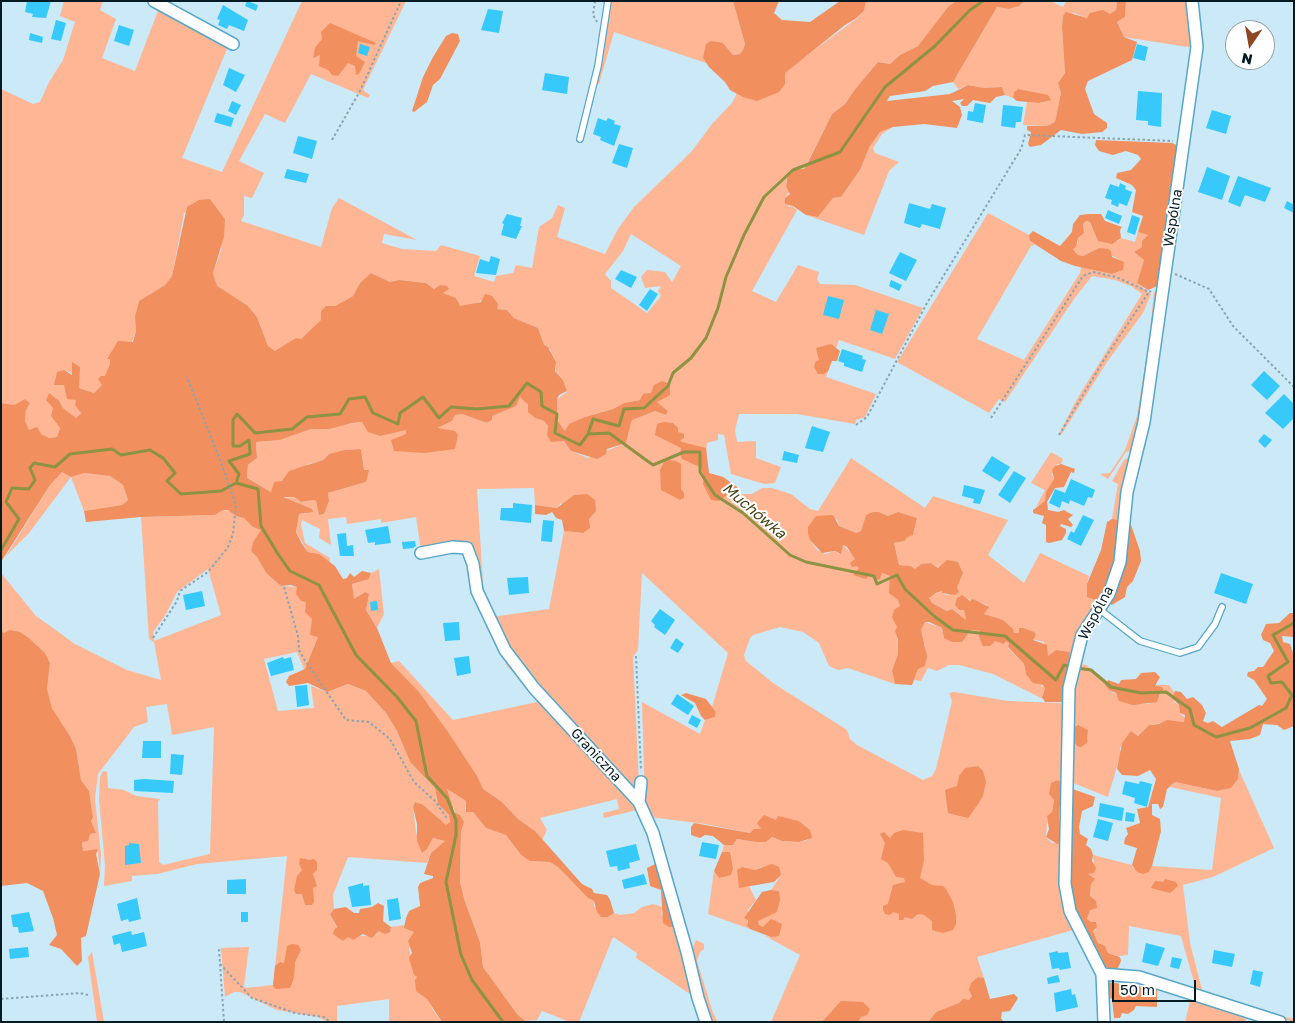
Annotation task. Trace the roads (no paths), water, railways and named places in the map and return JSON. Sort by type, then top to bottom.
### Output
[{"type":"street","points":[[154,1],[233,44]]},
{"type":"street","name":"Wspólna","points":[[1104,1022],[1102,974],[1070,911],[1065,884],[1069,688],[1082,635],[1109,594],[1120,562],[1127,492],[1144,422],[1185,142],[1197,47],[1192,1]]},
{"type":"street","name":"Graniczna","points":[[421,553],[452,547],[467,548],[473,564],[477,591],[504,650],[534,688],[639,802],[654,833],[706,1022]]},
{"type":"street","points":[[639,802],[641,782]]},
{"type":"street","points":[[1102,974],[1139,977],[1280,1022]]},
{"type":"lane","points":[[580,139],[598,66],[608,1]]},
{"type":"lane","points":[[1099,609],[1140,642],[1180,653],[1198,648],[1215,624],[1222,607]]},
{"type":"waterway","points":[[588,434],[593,419],[619,426],[624,409],[644,408],[668,386],[673,373],[691,358],[706,338],[718,308],[726,277],[744,235],[764,197],[793,170],[840,152],[885,87],[935,46],[970,10],[983,1]]},
{"type":"waterway","name":"Muchówka","points":[[1,550],[19,519],[6,502],[12,488],[29,489],[35,480],[30,468],[34,463],[55,467],[70,454],[112,449],[121,455],[150,450],[163,458],[175,473],[167,481],[181,494],[221,491],[236,483],[239,474],[229,461],[250,454],[249,440],[240,446],[233,446],[233,420],[237,414],[255,433],[292,429],[307,417],[340,414],[349,399],[365,397],[373,413],[398,424],[400,413],[423,397],[439,418],[451,407],[477,409],[509,406],[527,383],[541,392],[542,406],[557,414],[555,433],[580,445],[588,434],[609,433],[653,465],[684,452],[700,452],[700,472],[715,495],[743,513],[790,555],[806,562],[874,576],[877,584],[897,575],[905,589],[934,616],[953,630],[1005,636],[1056,680],[1064,665],[1071,667]]},
{"type":"waterway","points":[[236,483],[258,489],[261,526],[278,554],[290,571],[319,585],[356,655],[397,697],[416,721],[427,776],[447,798],[456,820],[456,835],[446,882],[461,955],[472,980],[503,1022]]},
{"type":"waterway","name":"Muchówka","points":[[1077,668],[1091,670],[1111,687],[1141,693],[1166,692],[1190,709],[1194,725],[1216,737],[1250,728],[1286,708],[1292,695],[1282,682],[1271,683],[1268,676],[1288,662],[1273,635],[1294,623]]}]
